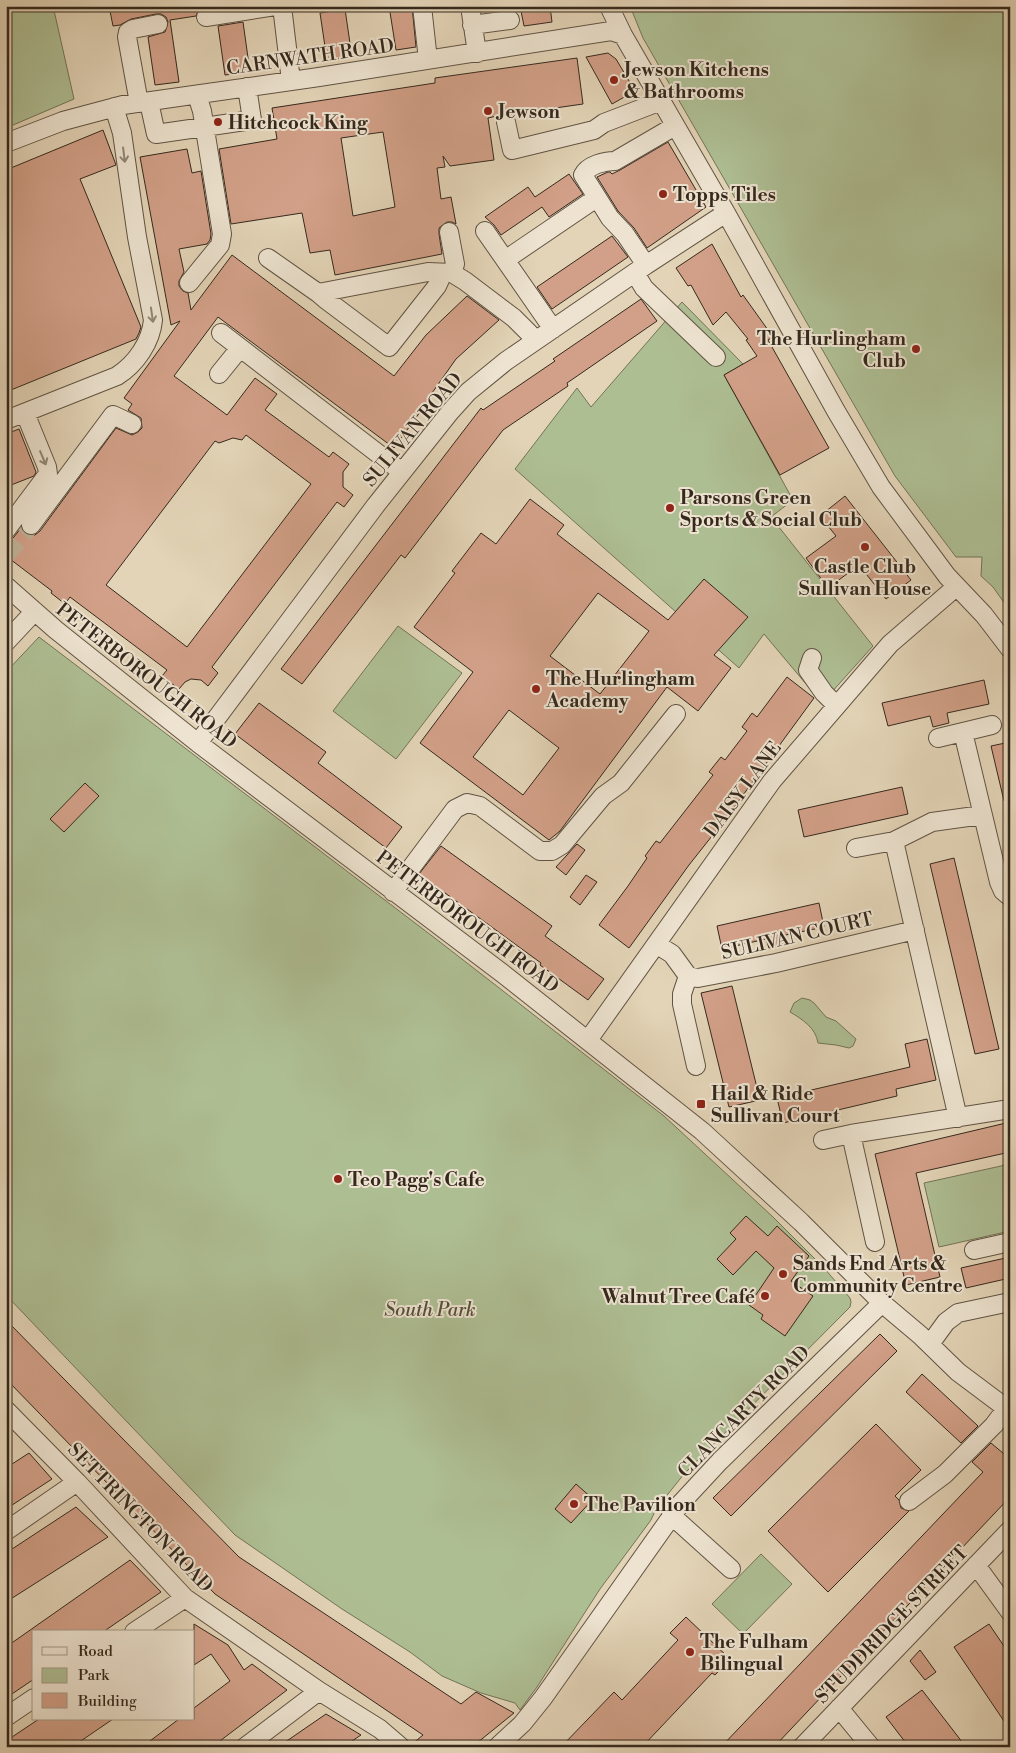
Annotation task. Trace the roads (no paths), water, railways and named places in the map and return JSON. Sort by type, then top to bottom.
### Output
[{"type":"street","points":[[206,17],[275,6]]},
{"type":"street","points":[[282,6],[291,81]]},
{"type":"street","points":[[422,6],[428,60]]},
{"type":"street","points":[[470,6],[477,53]]},
{"type":"street","points":[[609,6],[623,35],[726,213],[836,412],[881,487],[956,587],[984,615],[982,624],[989,634],[999,635],[1010,649]]},
{"type":"street","points":[[472,25],[510,20]]},
{"type":"street","points":[[158,24],[133,29],[128,32],[144,102],[156,134],[252,120],[247,87]]},
{"type":"street","name":"CARNWATH ROAD","points":[[6,144],[63,121],[114,107],[477,53],[611,30],[623,35]]},
{"type":"street","points":[[189,283],[220,245],[222,234],[205,127],[197,94]]},
{"type":"street","points":[[506,122],[512,150],[594,130],[604,123],[661,101]]},
{"type":"street","points":[[6,420],[108,380],[126,370],[146,346],[152,333],[153,320],[137,237],[122,133],[114,107]]},
{"type":"street","points":[[675,126],[615,161],[604,161],[584,171],[583,175],[610,218],[625,234],[640,269],[644,288],[716,357]]},
{"type":"street","points":[[505,260],[589,203]]},
{"type":"street","name":"SULIVAN ROAD","points":[[198,743],[402,472],[468,392],[506,361],[553,328],[726,213]]},
{"type":"street","points":[[484,231],[553,328]]},
{"type":"street","points":[[268,258],[389,347],[455,264],[449,232]]},
{"type":"street","points":[[318,293],[428,272],[448,273],[465,281],[514,318],[536,340]]},
{"type":"street","points":[[221,333],[402,472]]},
{"type":"street","points":[[219,374],[240,348]]},
{"type":"street","points":[[6,530],[48,474],[47,467],[25,413]]},
{"type":"street","points":[[31,525],[114,415],[132,424]]},
{"type":"street","name":"PETERBOROUGH ROAD","points":[[6,586],[34,612],[198,743],[502,973],[702,1131],[801,1222],[885,1306],[891,1316],[907,1331],[925,1340],[958,1372],[1008,1410]]},
{"type":"street","name":"DAISY LANE","points":[[588,1040],[772,781],[890,644],[956,587]]},
{"type":"street","points":[[6,642],[34,612]]},
{"type":"street","points":[[812,658],[808,670],[824,694],[836,705]]},
{"type":"street","points":[[393,892],[455,809],[467,803],[480,806],[540,851],[546,852],[558,849],[603,796],[621,783],[676,714]]},
{"type":"street","points":[[938,738],[992,725]]},
{"type":"street","points":[[963,732],[999,882],[1003,891],[1010,897]]},
{"type":"street","points":[[856,848],[894,841],[932,822],[982,815]]},
{"type":"street","points":[[894,841],[958,1118]]},
{"type":"street","name":"SULIVAN COURT","points":[[688,976],[698,978],[710,976],[915,930]]},
{"type":"street","points":[[656,944],[672,954],[688,976],[682,994],[682,1004],[696,1066]]},
{"type":"street","points":[[823,1140],[1010,1109]]},
{"type":"street","points":[[851,1134],[874,1242]]},
{"type":"street","points":[[974,1250],[1010,1242]]},
{"type":"street","points":[[925,1340],[958,1314],[1010,1302]]},
{"type":"street","name":"CLANCARTY ROAD","points":[[496,1747],[522,1724],[543,1698],[627,1581],[676,1505],[885,1306]]},
{"type":"street","name":"SETTRINGTON ROAD","points":[[6,1410],[77,1482],[185,1598],[319,1691],[380,1728],[401,1747]]},
{"type":"street","points":[[909,1501],[945,1474],[1008,1410]]},
{"type":"street","points":[[6,1531],[77,1482]]},
{"type":"street","points":[[676,1505],[731,1569]]},
{"type":"street","name":"STUDDRIDGE STREET","points":[[802,1747],[1010,1530]]},
{"type":"street","points":[[976,1565],[1010,1612]]},
{"type":"street","points":[[137,1630],[185,1598]]},
{"type":"street","points":[[246,1747],[319,1691]]},
{"type":"street","points":[[6,1716],[32,1699]]},
{"type":"street","points":[[839,1708],[871,1747]]},
{"type":"tunnel","points":[[6,555],[31,525]]},
{"type":"place","name":"Jewson Kitchens & Bathrooms","points":[[614,80]]},
{"type":"place","name":"Jewson","points":[[488,111]]},
{"type":"place","name":"Hitchcock King","points":[[218,122]]},
{"type":"place","name":"Topps Tiles","points":[[663,194]]},
{"type":"place","name":"The Hurlingham Club","points":[[916,349]]},
{"type":"place","name":"Parsons Green Sports & Social Club","points":[[670,508]]},
{"type":"place","name":"Castle Club Sullivan House","points":[[865,547]]},
{"type":"place","name":"The Hurlingham Academy","points":[[536,689]]},
{"type":"place","name":"Hail & Ride Sullivan Court","points":[[701,1104]]},
{"type":"place","name":"Teo Pagg's Cafe","points":[[338,1179]]},
{"type":"place","name":"Sands End Arts & Community Centre","points":[[783,1274]]},
{"type":"place","name":"Walnut Tree Café","points":[[765,1296]]},
{"type":"place","name":"The Pavilion","points":[[574,1504]]},
{"type":"place","name":"The Fulham Bilingual","points":[[690,1652]]},
{"type":"park label","name":"South Park","points":[[430,1309]]}]
